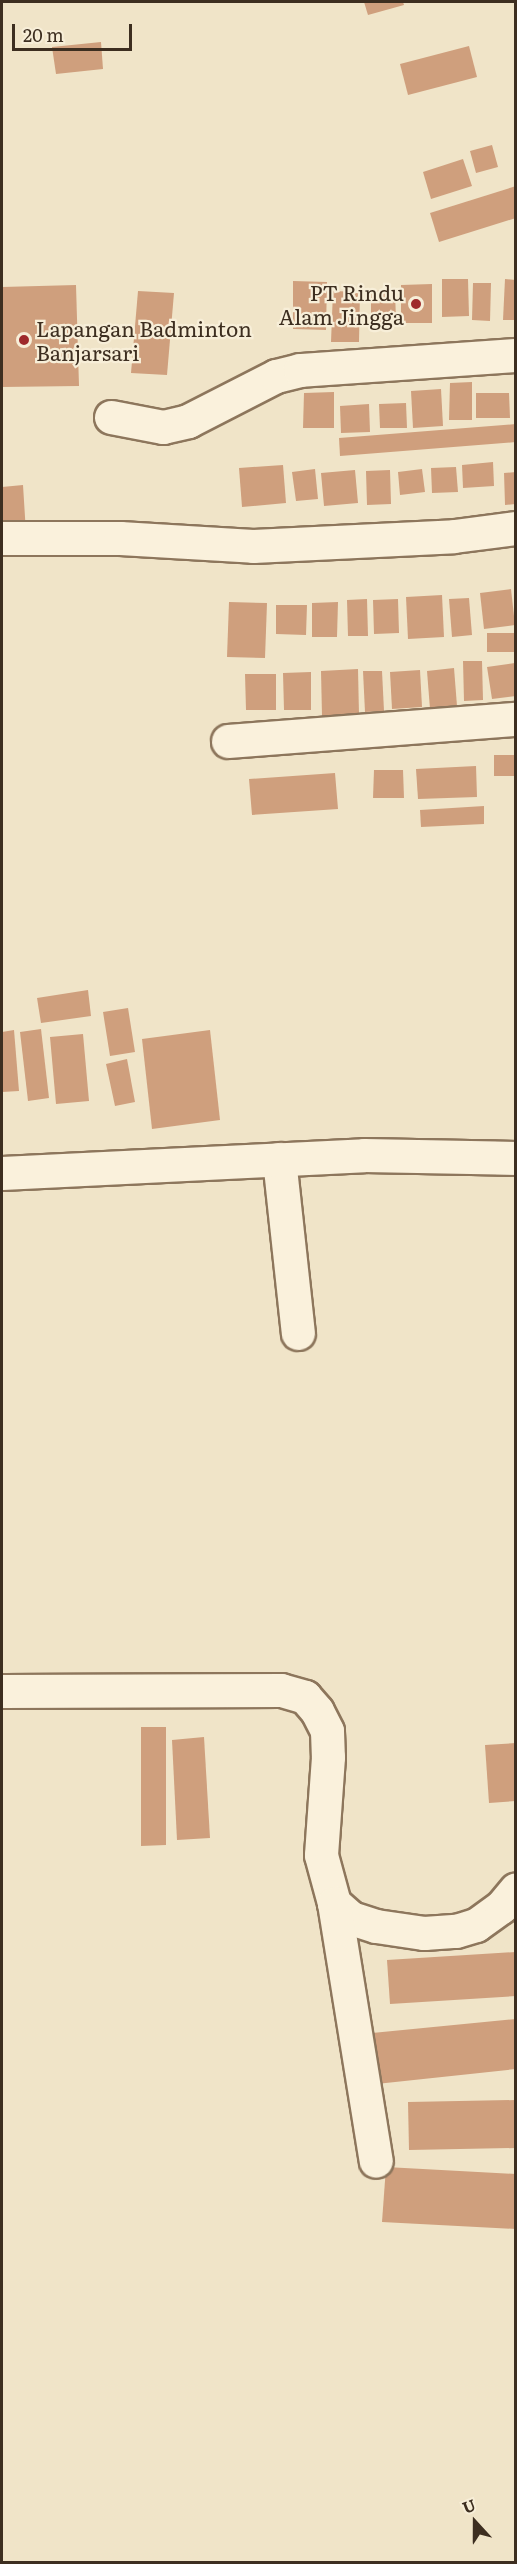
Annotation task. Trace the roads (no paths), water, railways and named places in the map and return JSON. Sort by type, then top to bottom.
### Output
[{"type":"street","points":[[111,417],[163,427],[188,421],[276,376],[300,370],[516,355]]},
{"type":"street","points":[[2,538],[120,538],[253,546],[454,536],[516,528]]},
{"type":"street","points":[[228,741],[516,719]]},
{"type":"street","points":[[2,1173],[364,1155],[516,1158]]},
{"type":"street","points":[[279,1159],[298,1333]]},
{"type":"street","points":[[2,1691],[281,1690],[305,1697],[317,1711],[327,1731],[328,1757],[321,1855],[334,1903],[376,2160]]},
{"type":"street","points":[[334,1903],[351,1918],[376,1926],[424,1933],[456,1931],[476,1925],[501,1906],[516,1889]]},
{"type":"place","name":"PT Rindu Alam Jingga","points":[[416,304]]},
{"type":"place","name":"Lapangan Badminton Banjarsari","points":[[24,340]]}]
